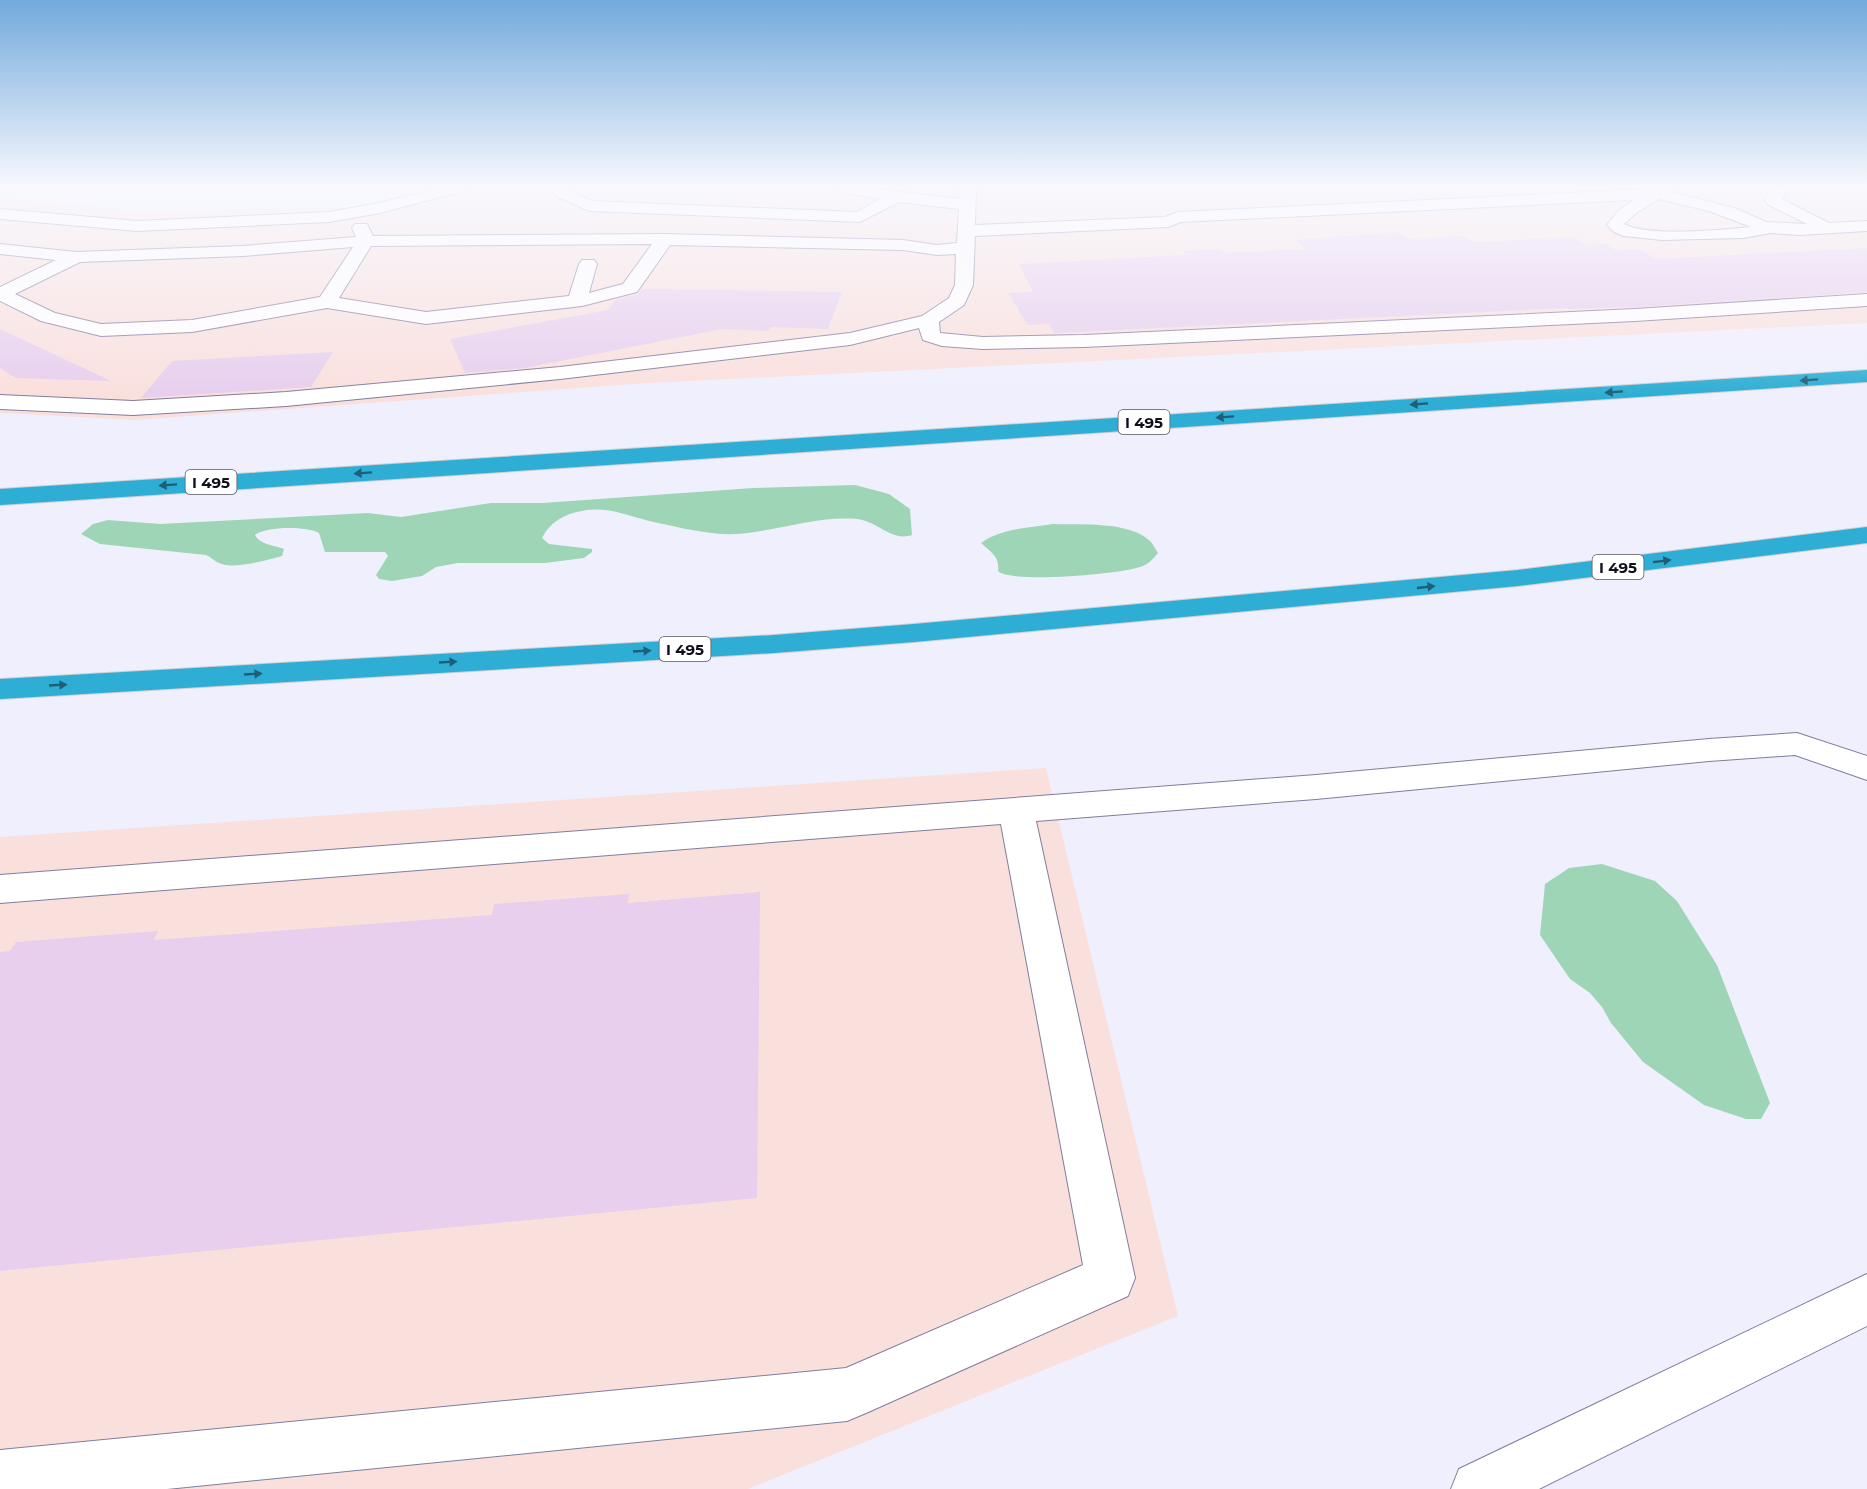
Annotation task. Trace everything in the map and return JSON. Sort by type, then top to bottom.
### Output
[{"type":"highway","name":"I 495","points":[[0,497],[1867,376]]},
{"type":"highway","name":"I 495","points":[[0,689],[774,644],[914,633],[1518,578],[1867,535]]},
{"type":"street","points":[[75,257],[0,294],[48,317],[101,330],[192,326],[327,302],[426,318],[577,300],[630,288],[652,257]]},
{"type":"street","points":[[327,302],[356,257]]},
{"type":"street","points":[[0,402],[133,408],[286,399],[560,373],[839,340],[929,320],[957,301],[964,285],[965,257]]},
{"type":"street","points":[[577,300],[588,264]]},
{"type":"street","points":[[929,320],[930,336],[942,340],[983,343],[1084,341],[1635,315],[1867,300]]},
{"type":"street","points":[[0,889],[1316,787],[1697,751],[1797,744],[1867,768]]},
{"type":"street","points":[[0,1478],[847,1394],[1110,1278],[1016,810]]},
{"type":"street","points":[[1479,1489],[1867,1299]]},
{"type":"shaded area","points":[[0,257],[1867,257],[1867,323],[648,383],[135,420],[0,413]]},
{"type":"shaded area","points":[[1046,768],[1178,1316],[748,1489],[0,1489],[0,837]]},
{"type":"green space","points":[[855,485],[889,494],[910,509],[912,535],[891,534],[871,523],[857,519],[823,520],[755,532],[721,534],[676,527],[616,512],[591,510],[575,512],[558,520],[549,527],[542,538],[549,544],[592,549],[592,552],[584,558],[545,563],[458,563],[436,567],[422,576],[392,581],[379,579],[376,575],[388,556],[385,552],[325,552],[319,533],[305,529],[286,528],[260,532],[255,535],[257,538],[264,543],[284,549],[282,556],[250,564],[232,565],[219,563],[206,555],[100,544],[81,534],[93,524],[108,520],[160,524],[368,513],[401,517],[491,503],[543,503],[753,488]]},
{"type":"green space","points":[[1053,524],[1104,525],[1130,530],[1150,541],[1158,553],[1145,565],[1129,570],[1090,575],[1023,577],[998,571],[996,558],[981,543],[1007,531]]},
{"type":"green space","points":[[1602,864],[1655,881],[1677,901],[1717,965],[1770,1103],[1761,1119],[1746,1119],[1704,1105],[1643,1062],[1590,993],[1570,979],[1540,935],[1545,884],[1569,868]]},
{"type":"building","points":[[1140,257],[1867,257],[1867,292],[1635,307],[1567,308],[1054,333],[1049,324],[1028,325],[1008,293],[1033,292],[1019,264]]},
{"type":"building","points":[[642,289],[842,292],[828,329],[771,327],[769,331],[722,329],[525,368],[465,373],[450,339],[608,310],[615,300],[638,294]]},
{"type":"building","points":[[0,329],[111,381],[16,378],[0,368]]},
{"type":"building","points":[[333,352],[311,387],[141,398],[172,361]]},
{"type":"building","points":[[760,892],[757,1198],[0,1271],[0,952],[10,951],[16,942],[158,931],[154,940],[492,915],[494,904],[629,894],[628,903]]}]
